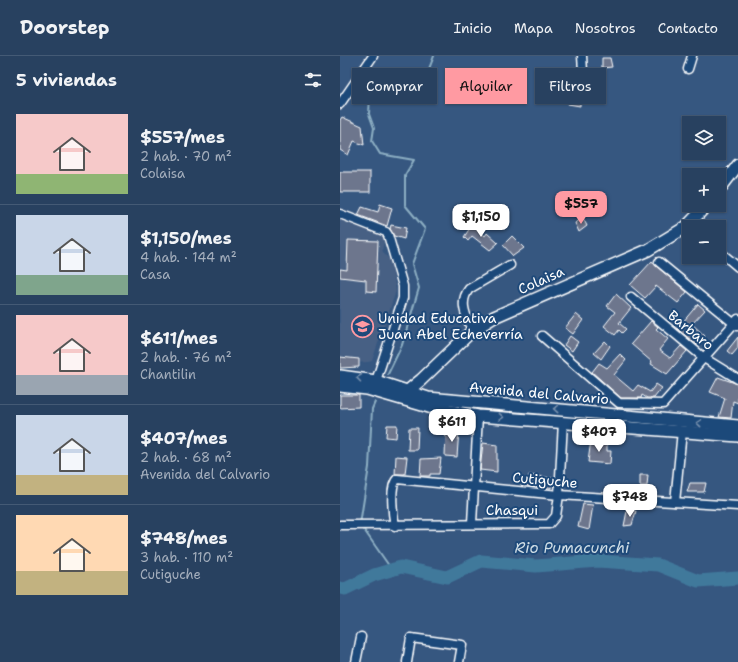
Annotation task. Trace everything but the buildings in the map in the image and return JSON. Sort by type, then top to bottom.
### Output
[{"type":"street","points":[[340,104],[373,56]]},
{"type":"street","points":[[582,56],[583,68]]},
{"type":"street","points":[[688,69],[692,56]]},
{"type":"street","points":[[726,181],[738,165]]},
{"type":"street","name":"Colaisa","points":[[398,399],[421,380],[472,331],[494,317],[648,250],[686,227],[700,212]]},
{"type":"street","points":[[340,214],[388,235],[403,286],[403,298],[376,381]]},
{"type":"street","points":[[726,257],[738,267]]},
{"type":"street","points":[[656,424],[663,404],[737,323],[659,262]]},
{"type":"street","points":[[472,331],[462,301],[464,295],[469,289],[510,265]]},
{"type":"street","name":"Barbaro","points":[[631,297],[704,358],[738,379]]},
{"type":"street","points":[[542,336],[619,402],[663,404]]},
{"type":"street","name":"Avenida del Calvario","points":[[340,376],[376,381],[428,398],[656,424],[682,431],[738,436]]},
{"type":"street","name":"Avenida del Calvario","points":[[340,386],[367,389],[429,407],[478,416],[563,422],[738,426]]},
{"type":"street","points":[[472,523],[478,416]]},
{"type":"street","name":"Chasqui","points":[[341,525],[395,526],[472,523],[549,524],[556,516],[559,495],[563,422]]},
{"type":"street","points":[[675,502],[682,431]]},
{"type":"street","name":"Cutiguche","points":[[395,526],[393,488],[394,482],[397,479],[559,495],[738,505]]},
{"type":"street","points":[[356,662],[361,637]]},
{"type":"street","points":[[407,662],[411,638],[462,645],[459,662]]},
{"type":"shaded area","name":"Unidad Educativa Juan Abel Echeverría","points":[[340,218],[386,236],[382,250],[391,260],[396,291],[372,361],[368,362],[340,364]]},
{"type":"waterway","points":[[388,374],[402,345],[419,288],[412,264],[425,229],[405,205],[405,175],[414,160],[380,154],[372,141],[374,128],[369,114],[370,96],[388,79],[406,89],[415,100],[422,103],[426,101],[431,97],[426,80],[434,56]]},
{"type":"waterway","points":[[360,524],[369,467],[372,409],[375,402]]},
{"type":"waterway","points":[[362,527],[392,570]]},
{"type":"waterway","name":"Rio Pumacunchi","points":[[340,588],[345,589],[374,575],[401,567],[447,577],[481,561],[536,566],[598,561],[658,565],[698,581],[738,578]]},
{"type":"place","name":"Unidad Educativa Juan Abel Echeverría","points":[[362,326]]}]
